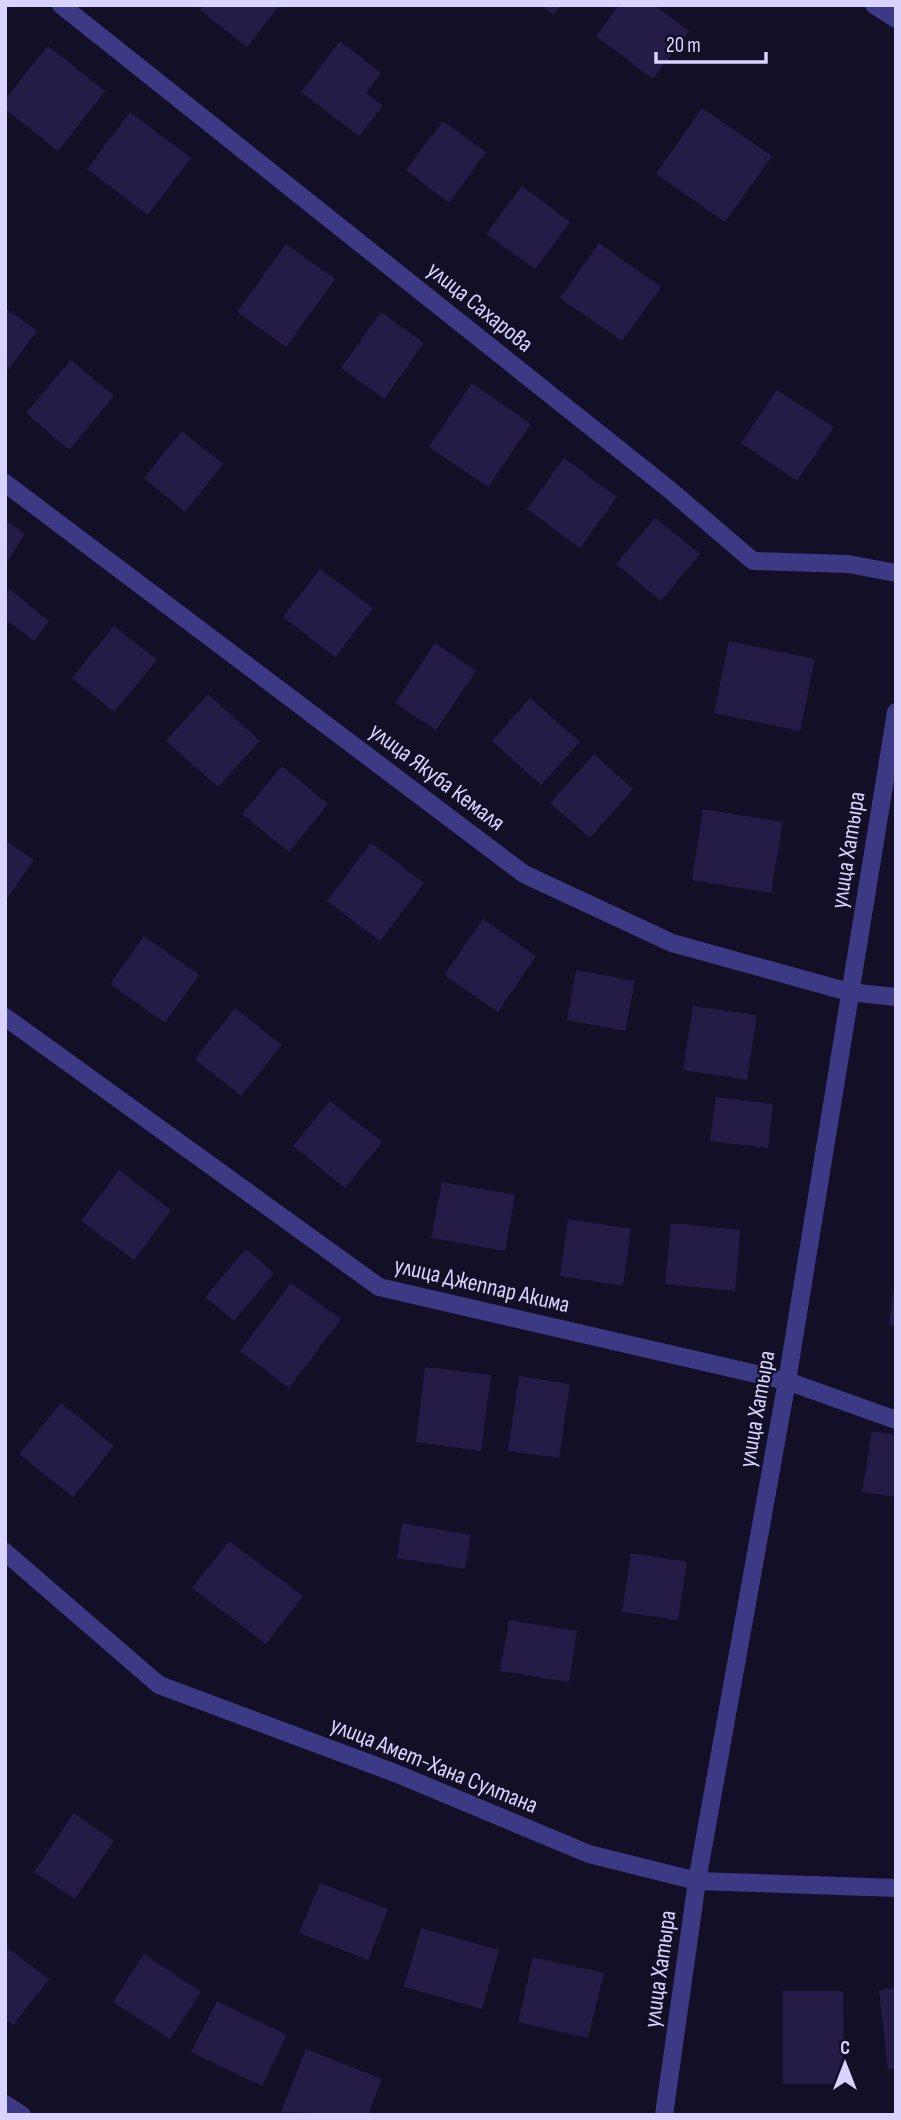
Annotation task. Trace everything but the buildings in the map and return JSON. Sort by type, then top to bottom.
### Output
[{"type":"street","name":"улица Сахарова","points":[[61,5],[659,481],[753,561],[848,564],[896,573]]},
{"type":"street","points":[[874,5],[896,19]]},
{"type":"street","name":"улица Якуба Кемаля","points":[[5,482],[524,874],[671,943],[849,992],[896,997]]},
{"type":"street","name":"улица Хатыра","points":[[664,2115],[697,1881],[787,1381],[896,712]]},
{"type":"street","name":"улица Джеппар Акима","points":[[5,1017],[379,1287],[787,1381],[896,1420]]},
{"type":"street","name":"улица Амет-Хана Султана","points":[[5,1552],[159,1685],[395,1773],[589,1854],[697,1881],[896,1888]]},
{"type":"street","points":[[5,2104],[22,2115]]}]
